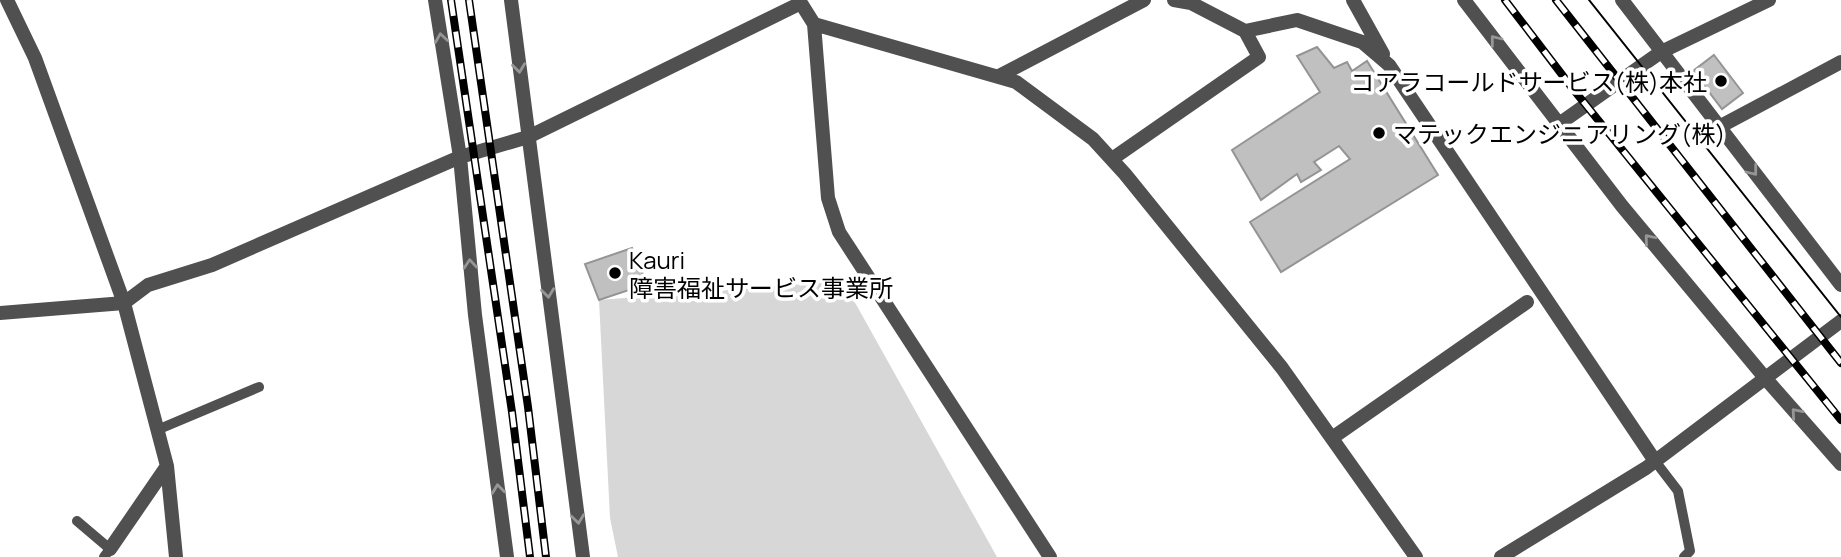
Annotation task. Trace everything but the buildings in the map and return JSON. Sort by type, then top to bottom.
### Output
[{"type":"street","points":[[7,0],[35,58],[124,303],[167,466],[176,557]]},
{"type":"street","points":[[435,0],[460,157],[475,315],[507,557]]},
{"type":"street","points":[[511,0],[583,557]]},
{"type":"street","points":[[999,76],[1144,0]]},
{"type":"street","points":[[1112,159],[1259,57],[1245,31],[1191,3],[1174,0]]},
{"type":"street","points":[[1353,0],[1389,65],[1655,461]]},
{"type":"street","points":[[1464,0],[1622,206],[1766,379],[1841,464]]},
{"type":"street","points":[[1622,0],[1841,285]]},
{"type":"street","points":[[1559,124],[1661,52],[1769,0]]},
{"type":"street","points":[[0,313],[124,303],[148,285],[212,265],[460,157],[528,137],[800,2],[814,24],[828,198],[839,232],[1050,557]]},
{"type":"street","points":[[1245,31],[1297,20],[1362,42],[1389,65]]},
{"type":"street","points":[[814,24],[1016,82],[1093,139],[1282,368],[1416,557]]},
{"type":"street","points":[[1720,127],[1841,62]]},
{"type":"street","points":[[1332,438],[1527,302]]},
{"type":"street","points":[[1502,557],[1655,461],[1841,321]]},
{"type":"street","points":[[107,553],[167,466]]},
{"type":"lane","points":[[157,429],[259,387]]},
{"type":"lane","points":[[1655,461],[1678,491],[1690,551],[1684,557]]},
{"type":"lane","points":[[77,521],[107,553]]},
{"type":"shaded area","points":[[843,281],[997,557],[618,557],[610,518],[599,300]]},
{"type":"tram line","points":[[1589,0],[1841,317]]},
{"type":"railway","points":[[451,0],[512,412],[530,557]]},
{"type":"railway","points":[[469,0],[528,407],[546,557]]},
{"type":"railway","points":[[1505,0],[1573,89],[1841,420]]},
{"type":"railway","points":[[1556,0],[1841,363]]},
{"type":"place","name":"コアラコールドサービス(株)本社","points":[[1721,81]]},
{"type":"place","name":"マテックエンジニアリング(株)","points":[[1379,133]]},
{"type":"place","name":"Kauri 障害福祉サービス事業所","points":[[615,273]]}]
